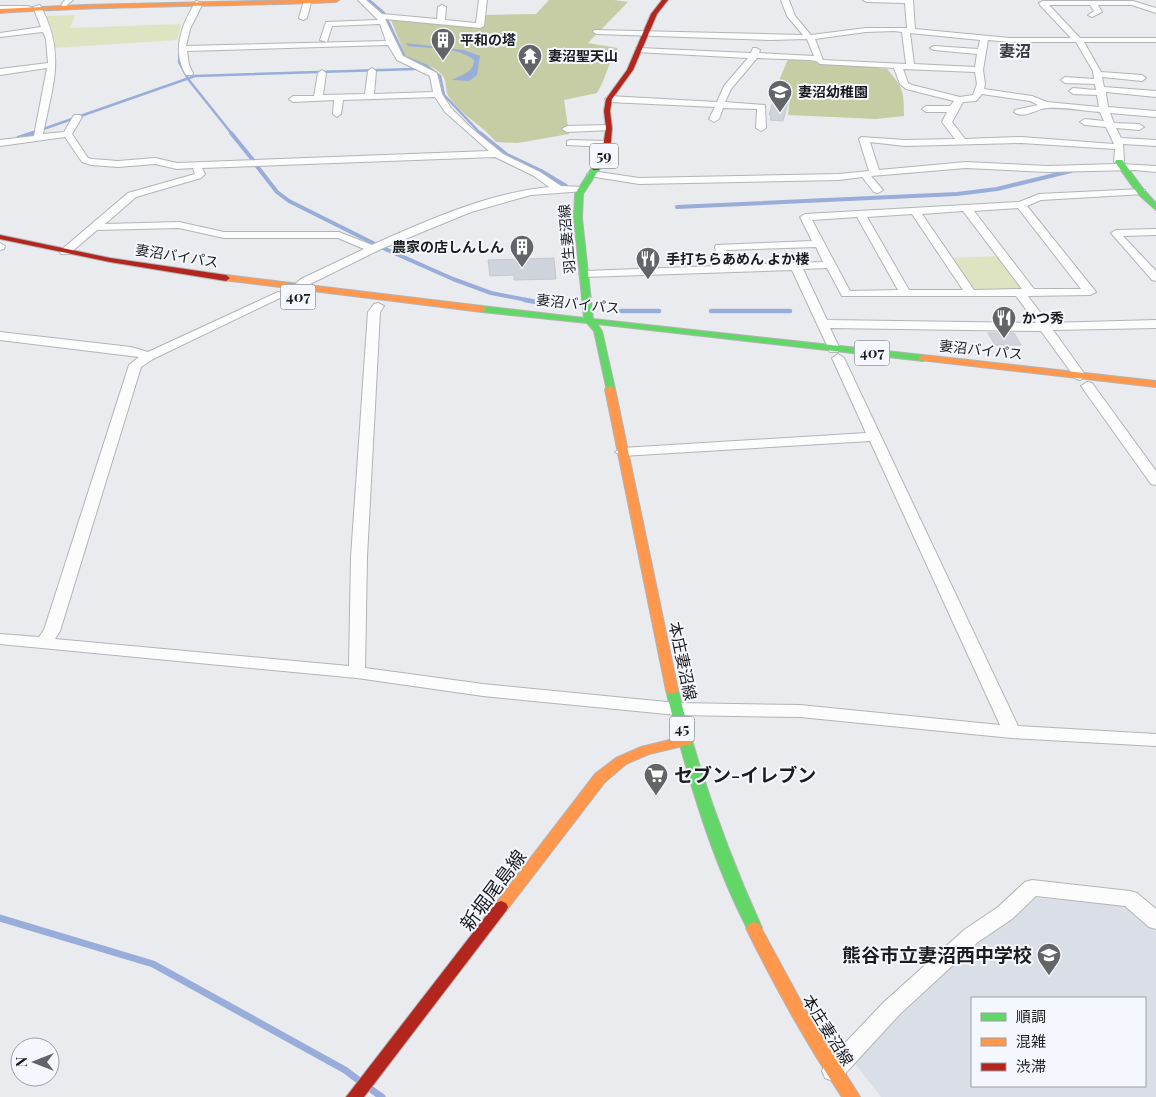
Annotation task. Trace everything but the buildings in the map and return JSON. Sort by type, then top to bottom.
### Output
[{"type":"main road","points":[[0,10],[67,3],[307,2],[336,0]]},
{"type":"main road","points":[[609,99],[630,70],[654,14],[665,0]]},
{"type":"main road","name":"羽生妻沼線","points":[[589,320],[578,208],[581,189],[606,153],[609,128],[607,111],[609,99]]},
{"type":"main road","points":[[1121,165],[1141,192],[1156,208]]},
{"type":"main road","name":"妻沼バイパス","points":[[0,237],[65,252],[204,276],[589,320],[836,353]]},
{"type":"main road","name":"妻沼バイパス","points":[[0,246],[60,260],[149,276],[278,294],[598,331],[836,353],[1084,381],[1156,394]]},
{"type":"main road","name":"本庄妻沼線","points":[[589,320],[598,331],[676,709],[706,807],[730,870],[766,954],[794,1008],[833,1071],[852,1097]]},
{"type":"main road","name":"妻沼バイパス","points":[[1084,381],[1156,384]]},
{"type":"main road","name":"新堀尾島線","points":[[354,1097],[600,778],[621,761],[646,750],[686,741]]},
{"type":"street","points":[[362,0],[384,18],[391,43],[400,58],[434,75],[438,94],[458,120],[496,154],[537,174],[558,188]]},
{"type":"street","points":[[324,40],[329,24],[349,26],[384,18],[480,26],[483,0]]},
{"type":"street","points":[[785,0],[787,11],[810,38],[819,60]]},
{"type":"street","points":[[867,0],[909,0],[910,66]]},
{"type":"street","points":[[1092,1],[1098,12],[1092,15]]},
{"type":"street","points":[[303,18],[307,2]]},
{"type":"street","points":[[1121,165],[1119,144],[1104,110],[1100,82],[1086,59],[1079,41],[1043,3],[1135,2],[1156,11]]},
{"type":"street","points":[[189,73],[182,60],[182,50],[186,31],[199,3]]},
{"type":"street","points":[[441,23],[442,6]]},
{"type":"street","points":[[33,7],[50,39],[52,66],[38,137]]},
{"type":"street","points":[[0,35],[46,29]]},
{"type":"street","points":[[597,32],[810,38],[872,30],[909,31],[984,49]]},
{"type":"street","points":[[714,119],[727,88],[755,55],[758,38]]},
{"type":"street","points":[[934,48],[984,49],[1079,41],[1156,40]]},
{"type":"street","points":[[182,50],[298,42],[391,43]]},
{"type":"street","points":[[955,56],[984,49]]},
{"type":"street","points":[[898,67],[904,84],[909,87],[960,100],[973,99],[977,96],[981,84],[979,70],[984,49]]},
{"type":"street","points":[[639,50],[755,55],[819,60],[820,62],[979,70]]},
{"type":"street","points":[[0,72],[52,66]]},
{"type":"street","points":[[370,96],[372,71]]},
{"type":"street","points":[[318,98],[322,73]]},
{"type":"street","points":[[1065,76],[1156,94]]},
{"type":"street","points":[[1073,91],[1100,82],[1142,78]]},
{"type":"street","points":[[978,91],[1032,99],[1045,105],[1156,114]]},
{"type":"street","points":[[293,99],[438,94]]},
{"type":"street","points":[[336,114],[339,98]]},
{"type":"street","points":[[609,99],[762,108],[762,128]]},
{"type":"street","points":[[960,100],[953,109],[948,125],[961,140]]},
{"type":"street","points":[[1018,112],[1030,111],[1045,105]]},
{"type":"street","points":[[926,109],[953,109]]},
{"type":"street","points":[[67,134],[77,117]]},
{"type":"street","points":[[1085,122],[1139,127]]},
{"type":"street","points":[[567,130],[609,128]]},
{"type":"street","points":[[67,134],[85,160],[118,164],[155,161],[177,166],[496,154]]},
{"type":"street","points":[[0,143],[67,134]]},
{"type":"street","points":[[875,173],[864,139],[905,143],[961,140],[1083,140],[1119,144],[1156,143]]},
{"type":"street","points":[[570,143],[607,144]]},
{"type":"street","points":[[65,252],[132,195],[198,176],[200,174],[196,165]]},
{"type":"street","points":[[592,174],[674,184],[704,181],[839,178],[966,165],[1048,169],[1121,165],[1156,169]]},
{"type":"street","points":[[864,174],[878,190]]},
{"type":"street","points":[[704,181],[706,192]]},
{"type":"street","points":[[296,288],[305,281],[371,248],[494,201],[524,193],[558,188],[581,189]]},
{"type":"street","points":[[1021,205],[1090,292],[846,294],[805,217],[1021,205],[1039,197],[1141,192]]},
{"type":"street","points":[[967,209],[1026,293],[1045,327],[1156,481]]},
{"type":"street","points":[[915,211],[971,293]]},
{"type":"street","points":[[861,215],[905,294]]},
{"type":"street","points":[[95,227],[179,225],[224,235],[339,235],[371,248]]},
{"type":"street","points":[[1156,232],[1116,233],[1156,278]]},
{"type":"street","points":[[724,269],[720,248],[818,244]]},
{"type":"street","points":[[585,274],[829,265]]},
{"type":"street","points":[[796,266],[1012,732]]},
{"type":"street","points":[[44,642],[52,631],[135,366],[149,356],[278,294]]},
{"type":"street","points":[[357,672],[359,558],[374,312],[378,306]]},
{"type":"street","points":[[823,324],[1045,327],[1156,324]]},
{"type":"street","points":[[0,336],[131,351],[149,356]]},
{"type":"street","points":[[622,452],[875,437]]},
{"type":"street","points":[[0,639],[357,672],[483,690],[676,709],[800,711],[1012,732],[1156,740]]},
{"type":"street","points":[[833,1071],[892,1008],[971,936],[1005,913],[1032,888],[1130,899],[1156,921]]},
{"type":"shaded area","name":"熊谷市立妻沼西中学校","points":[[1036,898],[1126,905],[1156,931],[1156,1097],[881,1097],[853,1061],[966,953]]},
{"type":"green space","points":[[549,0],[614,0],[628,2],[588,43],[618,48],[597,93],[564,100],[569,134],[518,143],[496,142],[459,109],[448,94],[445,80],[438,71],[405,55],[391,20],[393,18],[481,27],[483,15],[536,14]]},
{"type":"green space","points":[[75,15],[70,28],[181,24],[177,40],[54,48],[55,44],[44,16]]},
{"type":"green space","points":[[788,59],[887,69],[901,90],[904,101],[904,116],[876,119],[788,115],[791,89],[776,88]]},
{"type":"green space","points":[[998,256],[1024,290],[973,290],[952,258]]},
{"type":"water","points":[[406,43],[464,50],[480,56],[477,75],[469,81],[452,80],[469,71],[474,60],[451,50],[408,46]]},
{"type":"waterway","points":[[369,0],[384,13],[405,57],[427,66],[440,76],[444,95],[480,133]]},
{"type":"waterway","points":[[180,50],[179,62],[188,79]]},
{"type":"waterway","points":[[188,79],[195,76],[414,69]]},
{"type":"waterway","points":[[29,134],[188,79]]},
{"type":"waterway","points":[[188,79],[232,134]]},
{"type":"waterway","points":[[18,138],[33,133]]},
{"type":"waterway","points":[[231,133],[253,160]]},
{"type":"waterway","points":[[480,133],[507,155],[541,171],[566,186]]},
{"type":"waterway","points":[[256,165],[277,192],[289,201],[373,243]]},
{"type":"waterway","points":[[677,207],[957,194],[997,189],[1071,171]]},
{"type":"waterway","points":[[383,248],[453,279],[491,293],[532,301]]},
{"type":"waterway","points":[[525,300],[562,307]]},
{"type":"waterway","points":[[621,311],[659,311]]},
{"type":"waterway","points":[[711,311],[790,311]]},
{"type":"waterway","points":[[0,918],[153,964],[345,1070],[357,1079]]},
{"type":"waterway","points":[[372,1090],[382,1097]]},
{"type":"traffic: fast","points":[[1119,162],[1141,192],[1156,208]]},
{"type":"traffic: fast","points":[[596,168],[579,194],[578,218],[589,320],[598,331],[610,389]]},
{"type":"traffic: fast","points":[[482,309],[923,358]]},
{"type":"traffic: fast","points":[[672,690],[688,751],[707,811],[729,870],[754,928]]},
{"type":"traffic: slow","points":[[0,11],[84,6],[336,0]]},
{"type":"traffic: slow","points":[[226,278],[482,309]]},
{"type":"traffic: slow","points":[[923,358],[1156,384]]},
{"type":"traffic: slow","points":[[610,389],[672,690]]},
{"type":"traffic: slow","points":[[501,907],[600,778],[621,761],[646,750],[686,741]]},
{"type":"traffic: slow","points":[[754,928],[799,1014],[852,1097]]},
{"type":"traffic: jam","points":[[596,168],[606,153],[609,128],[607,111],[609,99],[630,70],[654,14],[665,0]]},
{"type":"traffic: jam","points":[[0,237],[110,260],[226,278]]},
{"type":"traffic: jam","points":[[354,1097],[501,907]]},
{"type":"place","name":"平和の塔","points":[[443,61]]},
{"type":"place","name":"妻沼聖天山","points":[[530,77]]},
{"type":"place","name":"妻沼幼稚園","points":[[780,113]]},
{"type":"place","name":"農家の店しんしん","points":[[522,268]]},
{"type":"place","name":"手打ちらあめん よか楼","points":[[648,280]]},
{"type":"place","name":"かつ秀","points":[[1004,339]]},
{"type":"place","name":"セブン-イレブン","points":[[656,796]]},
{"type":"place","name":"熊谷市立妻沼西中学校","points":[[1049,976]]},
{"type":"district","name":"妻沼","points":[[1015,51]]}]
